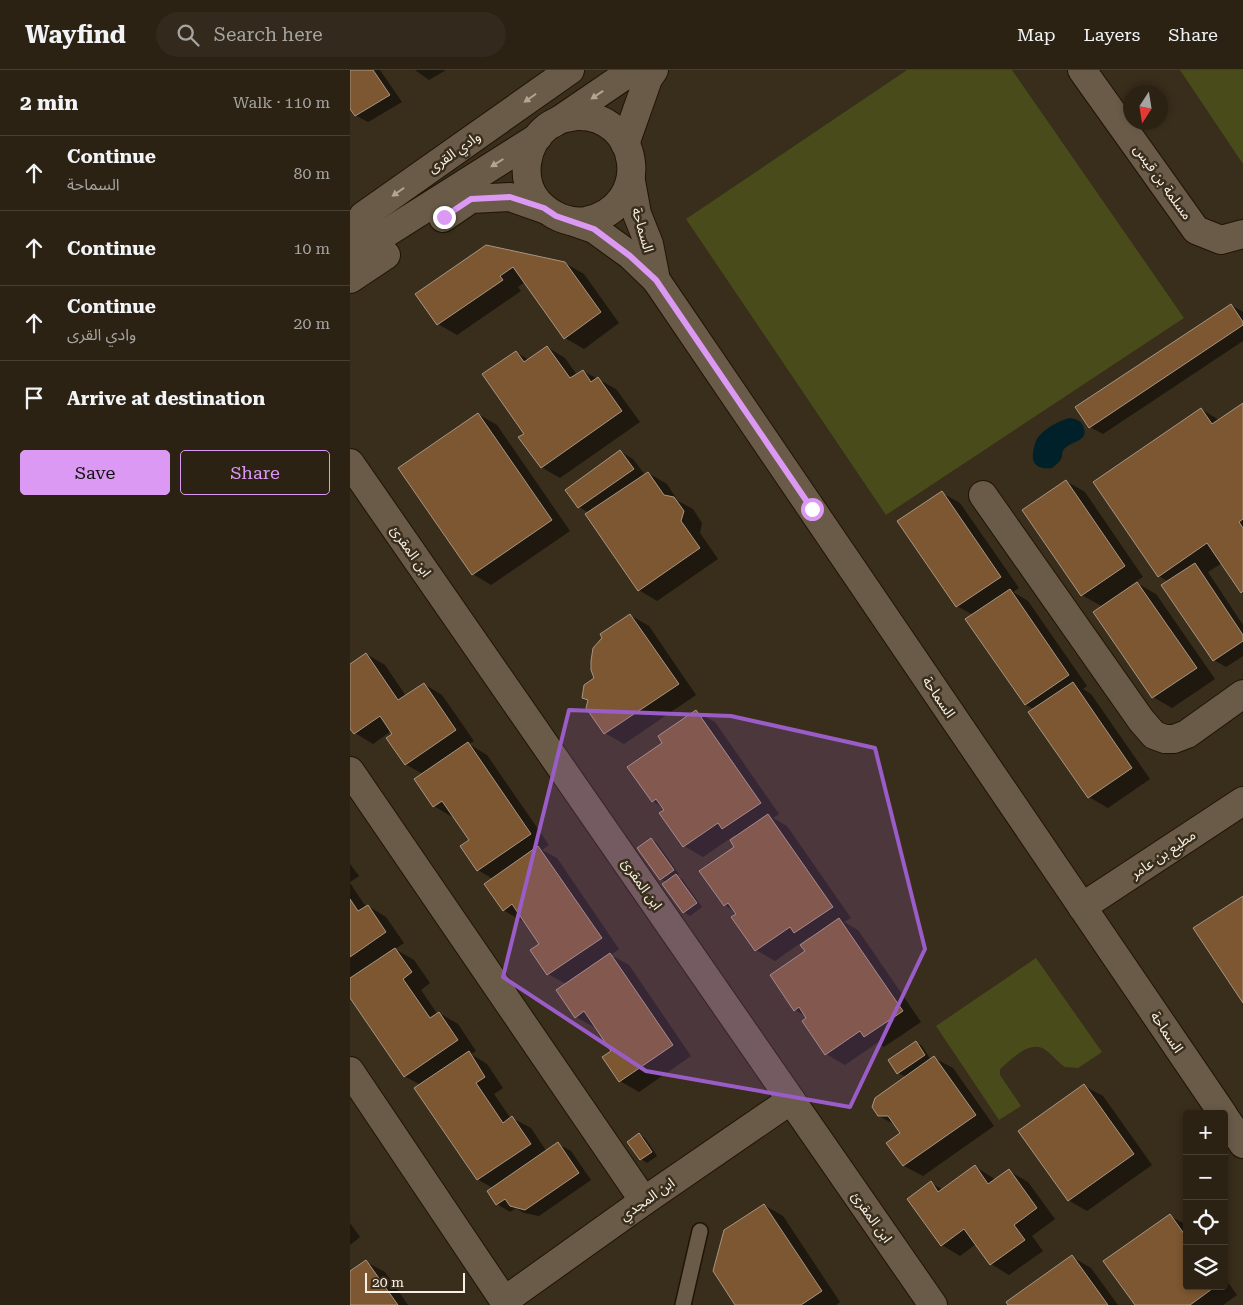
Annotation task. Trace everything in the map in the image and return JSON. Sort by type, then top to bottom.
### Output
[{"type":"street","name":"وادي القرى","points":[[350,245],[362,216],[570,70]]},
{"type":"street","points":[[350,256],[538,136],[548,126],[633,70]]},
{"type":"street","points":[[626,144],[648,79],[654,70]]},
{"type":"street","name":"مسلمة بن قيس","points":[[1082,70],[1196,230],[1221,240],[1243,234]]},
{"type":"street","points":[[350,279],[471,199],[510,197],[582,222],[608,213],[626,193],[630,180],[632,168],[626,144],[617,132],[604,123],[576,116],[561,119]]},
{"type":"street","points":[[538,136],[531,148],[526,174],[536,199],[556,214]]},
{"type":"street","name":"السماحة","points":[[630,180],[637,214],[649,244],[656,280]]},
{"type":"street","name":"السماحة","points":[[556,214],[594,229],[630,256],[656,280],[1220,1110]]},
{"type":"street","name":"ابن المقرئ","points":[[350,463],[933,1305]]},
{"type":"street","points":[[983,495],[1140,720],[1154,735],[1165,739],[1174,739],[1187,734],[1243,694]]},
{"type":"street","points":[[350,771],[644,1201]]},
{"type":"street","name":"مطيع بن عامر","points":[[1082,907],[1243,801]]},
{"type":"street","name":"ابن المجدي","points":[[350,1071],[506,1303],[644,1201],[792,1100]]},
{"type":"street","name":"السماحة","points":[[1228,1122],[1243,1144]]},
{"type":"lane","points":[[683,1305],[700,1231]]},
{"type":"highlighted area","points":[[569,710],[731,716],[875,748],[925,949],[850,1107],[646,1071],[503,977]]},
{"type":"shaded area","points":[[907,70],[1012,70],[1184,318],[886,515],[686,219]]},
{"type":"shaded area","points":[[1180,70],[1243,70],[1243,164]]},
{"type":"shaded area","points":[[1036,958],[1102,1052],[1078,1068],[1065,1067],[1047,1051],[1038,1047],[1032,1047],[1020,1052],[1000,1069],[1000,1075],[1021,1106],[999,1120],[936,1026]]},
{"type":"water","points":[[1070,418],[1081,422],[1085,431],[1082,438],[1064,449],[1062,458],[1052,468],[1038,466],[1034,461],[1033,453],[1038,437],[1053,425]]},
{"type":"building","points":[[350,70],[373,70],[390,95],[355,116],[350,109]]},
{"type":"building","points":[[486,245],[565,262],[601,312],[564,339],[513,267],[500,276],[503,280],[437,325],[415,294]]},
{"type":"building","points":[[1231,304],[1243,325],[1089,428],[1075,407]]},
{"type":"building","points":[[547,346],[570,378],[583,370],[591,382],[598,377],[622,411],[541,468],[518,437],[524,434],[482,374],[516,351],[524,362]]},
{"type":"building","points":[[1243,403],[1243,519],[1239,522],[1243,528],[1243,591],[1241,593],[1207,543],[1158,577],[1093,482],[1201,408],[1212,424]]},
{"type":"building","points":[[478,413],[552,520],[472,575],[398,468]]},
{"type":"building","points":[[620,450],[634,469],[578,508],[565,490]]},
{"type":"building","points":[[648,472],[664,495],[674,497],[684,511],[681,521],[700,548],[638,591],[585,514]]},
{"type":"building","points":[[1066,480],[1125,566],[1081,596],[1022,510]]},
{"type":"building","points":[[942,491],[1001,577],[956,607],[897,521]]},
{"type":"building","points":[[1195,563],[1243,635],[1243,641],[1213,661],[1161,585]]},
{"type":"building","points":[[1137,582],[1197,668],[1152,698],[1093,612]]},
{"type":"building","points":[[1010,589],[1069,675],[1025,705],[965,619]]},
{"type":"building","points":[[630,614],[679,684],[604,734],[586,708],[588,700],[582,698],[584,685],[594,678],[591,670],[591,661],[593,648],[602,638],[600,634]]},
{"type":"building","points":[[366,653],[398,700],[424,683],[456,730],[405,765],[386,738],[392,734],[380,716],[354,734],[350,729],[350,664]]},
{"type":"building","points":[[1073,682],[1132,768],[1088,798],[1028,712]]},
{"type":"building","points":[[696,710],[761,803],[722,829],[718,823],[683,847],[659,813],[664,810],[656,799],[652,802],[627,767],[662,743],[658,736]]},
{"type":"building","points":[[468,742],[531,834],[477,871],[460,846],[469,840],[442,801],[433,807],[414,779]]},
{"type":"building","points":[[768,814],[833,907],[794,933],[790,927],[755,951],[731,917],[736,914],[728,903],[724,906],[699,871],[734,847],[730,840]]},
{"type":"building","points":[[651,838],[674,870],[660,880],[637,848]]},
{"type":"building","points":[[538,846],[602,938],[547,975],[530,950],[539,944],[512,904],[503,911],[484,884]]},
{"type":"building","points":[[676,874],[697,903],[683,913],[662,884]]},
{"type":"building","points":[[1243,896],[1243,1003],[1193,928]]},
{"type":"building","points":[[350,899],[358,911],[368,905],[386,932],[350,957]]},
{"type":"building","points":[[839,918],[903,1011],[864,1037],[860,1031],[825,1055],[802,1021],[806,1018],[799,1007],[794,1011],[770,975],[805,951],[800,945]]},
{"type":"building","points":[[395,948],[412,972],[403,979],[430,1018],[439,1012],[458,1040],[404,1077],[350,998],[350,978]]},
{"type":"building","points":[[610,953],[673,1045],[619,1082],[602,1057],[611,1051],[584,1011],[575,1018],[556,990]]},
{"type":"building","points":[[916,1041],[925,1055],[897,1074],[888,1060]]},
{"type":"building","points":[[469,1051],[485,1077],[476,1083],[503,1123],[512,1116],[531,1144],[477,1180],[414,1088]]},
{"type":"building","points":[[934,1056],[976,1115],[903,1166],[886,1143],[900,1133],[888,1116],[878,1116],[872,1107],[875,1098]]},
{"type":"building","points":[[1084,1084],[1134,1154],[1068,1201],[1018,1131]]},
{"type":"building","points":[[639,1133],[652,1152],[640,1160],[627,1142]]},
{"type":"building","points":[[558,1142],[579,1173],[525,1210],[510,1206],[505,1199],[496,1205],[487,1191]]},
{"type":"building","points":[[975,1165],[988,1184],[1009,1169],[1037,1208],[1014,1225],[1025,1240],[990,1265],[964,1229],[941,1246],[907,1199],[931,1181],[938,1192]]},
{"type":"building","points":[[764,1204],[822,1291],[801,1305],[735,1305],[713,1271],[724,1230]]},
{"type":"building","points":[[1170,1214],[1183,1232],[1183,1290],[1211,1290],[1190,1305],[1135,1305],[1103,1261]]},
{"type":"building","points":[[1072,1255],[1108,1305],[1008,1305],[1006,1302]]},
{"type":"building","points":[[366,1260],[398,1305],[350,1305],[350,1271]]},
{"type":"route","points":[[444,217],[471,199],[510,197],[544,208],[556,216],[594,229],[630,256],[656,280],[812,509]]}]
